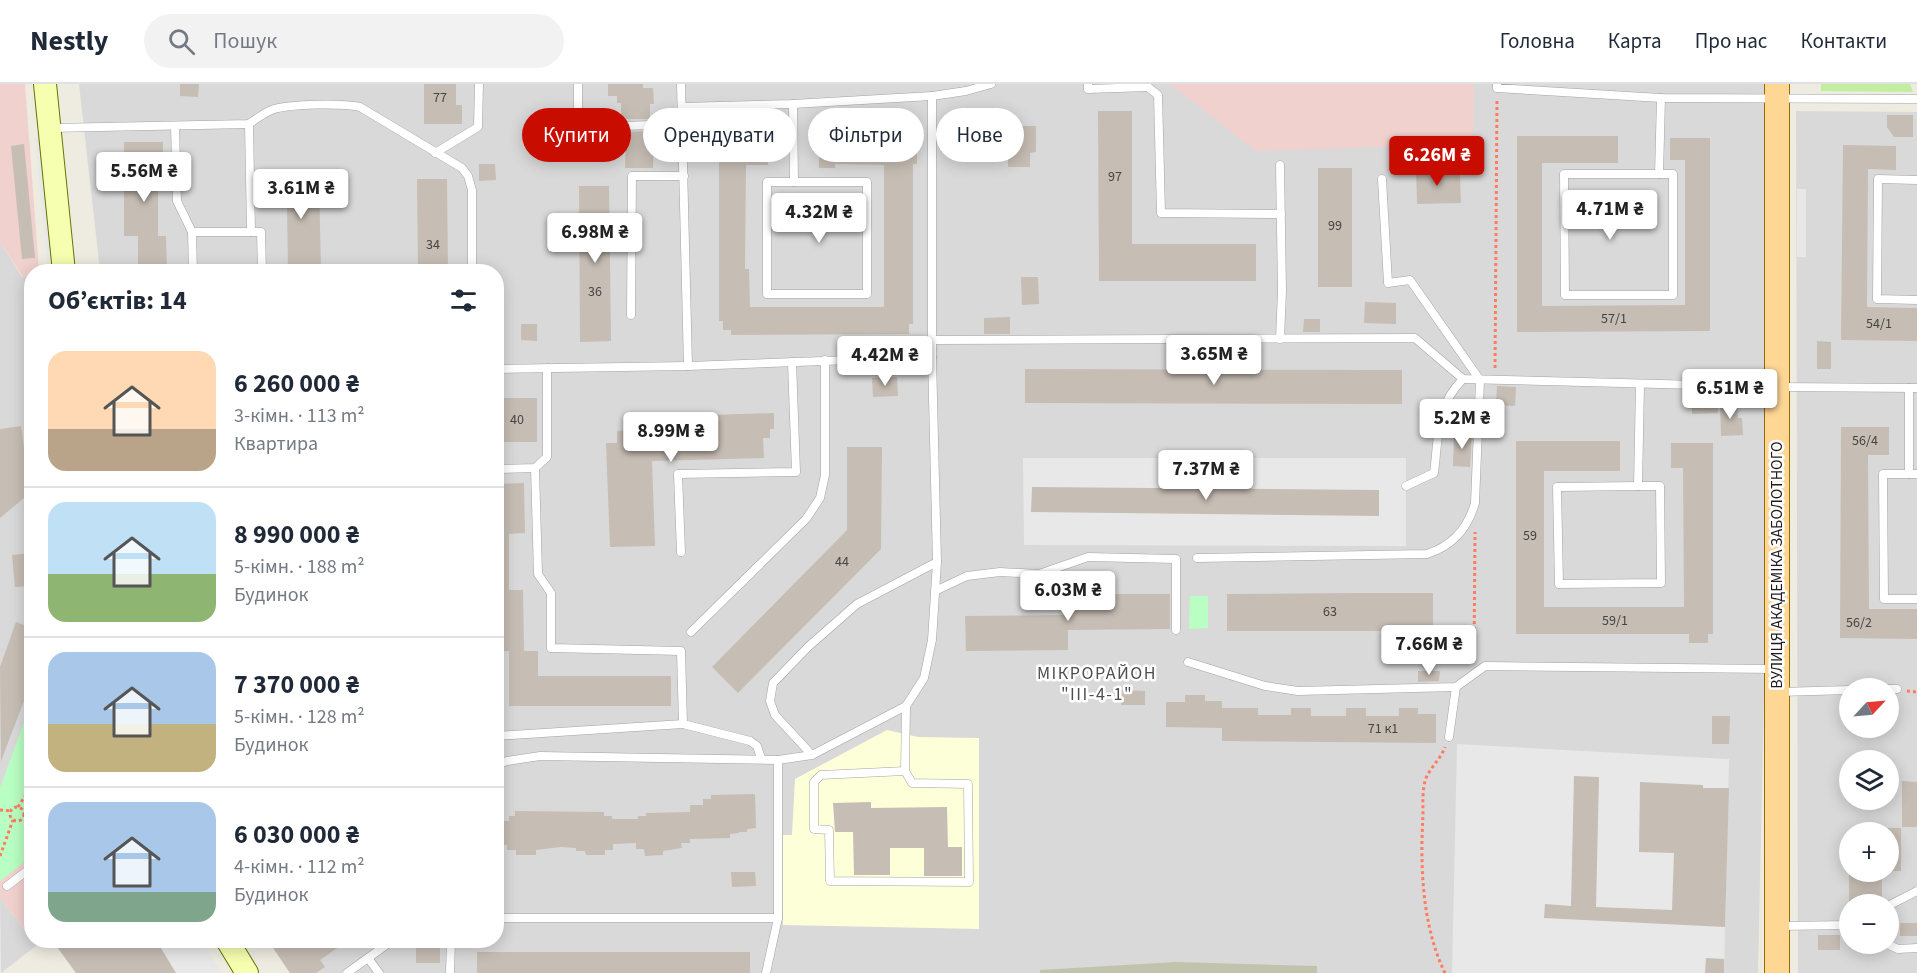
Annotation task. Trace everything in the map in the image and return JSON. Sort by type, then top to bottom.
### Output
[{"type":"main road","name":"ВУЛИЦЯ АКАДЕМІКА ЗАБОЛОТНОГО","points":[[1777,91],[1777,973]]},
{"type":"street","points":[[45,84],[63,264]]},
{"type":"street","points":[[232,948],[247,973]]},
{"type":"lane","points":[[435,153],[478,127],[478,84]]},
{"type":"lane","points":[[578,84],[578,110],[582,121],[592,127],[643,125]]},
{"type":"lane","points":[[681,84],[682,107],[793,104],[932,96],[966,91],[991,84]]},
{"type":"lane","points":[[1088,84],[1088,89],[1146,86],[1158,95],[1161,213],[1281,214]]},
{"type":"lane","points":[[1497,86],[1661,98],[1777,91],[1917,99]]},
{"type":"lane","points":[[504,762],[540,756],[778,760],[812,755],[906,706],[924,678],[929,664],[937,562],[932,357],[932,96]]},
{"type":"lane","points":[[1659,174],[1661,98]]},
{"type":"lane","points":[[793,104],[794,182]]},
{"type":"lane","points":[[50,128],[249,124],[273,110],[319,105],[360,107],[462,168],[471,183],[471,264]]},
{"type":"lane","points":[[249,124],[251,232]]},
{"type":"lane","points":[[175,126],[177,201],[192,232],[193,264]]},
{"type":"lane","points":[[683,162],[688,366]]},
{"type":"lane","points":[[1280,165],[1280,339]]},
{"type":"lane","points":[[1564,174],[1659,174],[1673,174],[1673,295],[1564,295],[1564,174]]},
{"type":"lane","points":[[631,315],[632,176],[684,176]]},
{"type":"lane","points":[[1197,558],[1427,554],[1441,550],[1452,542],[1472,515],[1475,503],[1480,380],[1410,280],[1388,283],[1382,179]]},
{"type":"lane","points":[[1917,180],[1878,179],[1877,299],[1917,300]]},
{"type":"lane","points":[[767,182],[794,182],[867,182],[867,294],[767,294],[767,182]]},
{"type":"lane","points":[[192,232],[261,232],[262,264]]},
{"type":"lane","points":[[932,340],[1415,338],[1462,379],[1913,388],[1913,474],[1883,474],[1884,599],[1917,599]]},
{"type":"lane","points":[[504,369],[688,366],[932,357]]},
{"type":"lane","points":[[691,632],[806,519],[820,498],[825,475],[825,360]]},
{"type":"lane","points":[[681,552],[678,474],[796,472],[792,362]]},
{"type":"lane","points":[[504,469],[535,468],[547,457],[547,368]]},
{"type":"lane","points":[[1406,486],[1434,473],[1443,405],[1462,379]]},
{"type":"lane","points":[[1638,486],[1640,384]]},
{"type":"lane","points":[[535,468],[538,574],[551,593],[551,648],[681,651],[683,724]]},
{"type":"lane","points":[[1638,486],[1660,486],[1661,583],[1559,584],[1557,487],[1638,486]]},
{"type":"lane","points":[[935,591],[967,576],[1000,572],[1039,574],[1088,557],[1176,559],[1176,630]]},
{"type":"lane","points":[[812,755],[775,715],[770,701],[774,683],[810,646],[857,604],[937,562]]},
{"type":"lane","points":[[1188,662],[1265,686],[1290,690],[1456,687],[1485,666],[1777,680],[1839,688]]},
{"type":"lane","points":[[1449,737],[1456,687]]},
{"type":"lane","points":[[905,771],[820,775],[814,782],[814,829],[829,830],[830,881],[969,882],[968,784],[912,783],[905,771],[906,706]]},
{"type":"lane","points":[[504,735],[683,724],[750,741],[757,746],[760,758]]},
{"type":"lane","points":[[766,973],[778,918],[778,760]]},
{"type":"lane","points":[[7,886],[24,873]]},
{"type":"lane","points":[[1899,900],[1917,891]]},
{"type":"lane","points":[[504,918],[778,918]]},
{"type":"lane","points":[[1777,926],[1839,925]]},
{"type":"lane","points":[[347,973],[382,948]]},
{"type":"lane","points":[[450,973],[451,948]]},
{"type":"lane","points":[[1899,949],[1917,948]]},
{"type":"lane","points":[[368,958],[379,973]]},
{"type":"path","points":[[1495,380],[1497,86]]},
{"type":"path","points":[[1474,674],[1475,503]]},
{"type":"path","points":[[1445,973],[1437,956],[1424,884],[1423,820],[1426,778],[1441,757],[1449,737]]},
{"type":"path","points":[[0,810],[11,811],[18,807],[24,798]]},
{"type":"path","points":[[14,820],[20,820],[23,817],[22,810],[18,807]]},
{"type":"path","points":[[11,811],[10,815],[14,820]]},
{"type":"path","points":[[0,856],[14,820]]},
{"type":"shaded area","points":[[0,84],[25,84],[38,264],[24,264],[23,277],[0,242]]},
{"type":"shaded area","points":[[79,84],[1777,84],[1758,973],[290,973],[273,948],[504,948],[504,264],[99,264]]},
{"type":"shaded area","points":[[1170,84],[1474,84],[1473,144],[1256,151]]},
{"type":"shaded area","points":[[1796,111],[1917,112],[1917,973],[1798,973]]},
{"type":"shaded area","points":[[46,137],[58,264],[47,264],[35,138]]},
{"type":"shaded area","points":[[1797,189],[1806,189],[1806,257],[1797,257]]},
{"type":"shaded area","points":[[0,242],[24,277],[24,862],[0,881]]},
{"type":"shaded area","points":[[1023,458],[1406,458],[1406,546],[1024,545]]},
{"type":"shaded area","points":[[887,730],[918,737],[979,738],[979,929],[783,925],[783,835],[792,835],[795,779]]},
{"type":"shaded area","points":[[1457,744],[1729,759],[1724,973],[1452,973]]},
{"type":"shaded area","points":[[24,862],[24,929],[0,897],[0,881]]},
{"type":"shaded area","points":[[0,897],[24,929],[24,948],[33,948],[1,973]]},
{"type":"shaded area","points":[[160,948],[206,948],[222,973],[176,973]]},
{"type":"shaded area","points":[[1176,962],[1317,966],[1317,973],[1040,973],[1040,970]]},
{"type":"green space","points":[[1821,84],[1910,84],[1913,92],[1821,91]]},
{"type":"green space","points":[[1190,596],[1208,596],[1208,628],[1189,629]]},
{"type":"green space","points":[[24,722],[24,862],[0,881],[0,788]]},
{"type":"building","points":[[180,84],[199,84],[198,97],[180,96]]},
{"type":"building","points":[[424,84],[456,84],[456,105],[462,105],[462,124],[424,124]]},
{"type":"building","points":[[608,84],[643,84],[643,88],[653,88],[654,104],[650,104],[650,108],[643,108],[643,119],[631,119],[631,108],[621,108],[621,103],[617,103],[617,96],[608,96]]},
{"type":"building","points":[[1098,111],[1132,111],[1132,244],[1256,244],[1256,281],[1099,281]]},
{"type":"building","points":[[1887,115],[1913,115],[1913,137],[1894,137],[1887,127]]},
{"type":"building","points":[[1024,126],[1036,126],[1036,152],[1030,153],[1030,167],[1008,167],[1008,162],[1024,162]]},
{"type":"building","points":[[643,131],[643,162],[653,162],[653,168],[625,168],[625,162],[631,162],[631,132]]},
{"type":"building","points":[[1517,136],[1618,136],[1618,163],[1542,163],[1542,306],[1685,305],[1685,160],[1670,160],[1670,138],[1710,138],[1710,331],[1517,332]]},
{"type":"building","points":[[124,142],[163,142],[163,174],[158,174],[158,236],[166,236],[167,264],[138,264],[138,236],[124,236]]},
{"type":"building","points":[[24,144],[35,258],[22,259],[11,146]]},
{"type":"building","points":[[1843,145],[1896,146],[1896,170],[1868,169],[1867,307],[1917,308],[1917,341],[1841,340]]},
{"type":"building","points":[[719,162],[768,162],[768,165],[746,165],[745,269],[749,269],[750,307],[884,307],[884,165],[835,164],[835,168],[819,168],[819,162],[917,162],[913,164],[913,324],[909,324],[909,334],[731,335],[731,330],[723,330],[723,321],[719,321]]},
{"type":"building","points":[[479,164],[495,164],[496,180],[479,181]]},
{"type":"building","points":[[1416,167],[1434,167],[1434,175],[1460,175],[1461,203],[1417,204]]},
{"type":"building","points":[[1318,168],[1352,168],[1352,287],[1318,287]]},
{"type":"building","points":[[305,173],[305,177],[319,177],[321,264],[288,264],[287,204],[272,204],[271,178],[280,178],[280,174]]},
{"type":"building","points":[[417,179],[447,179],[448,264],[418,264]]},
{"type":"building","points":[[579,186],[609,186],[611,341],[580,342]]},
{"type":"building","points":[[1021,277],[1038,277],[1039,304],[1022,305]]},
{"type":"building","points":[[1365,302],[1396,303],[1396,324],[1364,323]]},
{"type":"building","points":[[1010,317],[1010,334],[984,334],[984,318]]},
{"type":"building","points":[[1304,319],[1320,319],[1320,332],[1303,332]]},
{"type":"building","points":[[521,324],[537,324],[537,341],[521,340]]},
{"type":"building","points":[[1817,341],[1831,342],[1831,369],[1817,369]]},
{"type":"building","points":[[1025,369],[1402,370],[1402,404],[1025,403]]},
{"type":"building","points":[[897,377],[898,396],[873,397],[872,378]]},
{"type":"building","points":[[1497,386],[1516,387],[1515,406],[1496,405]]},
{"type":"building","points":[[504,398],[537,398],[537,442],[504,442]]},
{"type":"building","points":[[1717,398],[1718,413],[1692,414],[1692,399]]},
{"type":"building","points":[[1720,402],[1737,402],[1738,418],[1742,418],[1743,435],[1721,436]]},
{"type":"building","points":[[774,413],[774,429],[770,429],[770,438],[763,438],[764,458],[652,461],[655,546],[610,547],[606,443],[617,443],[617,431],[633,430],[633,425],[649,425],[649,417]]},
{"type":"building","points":[[21,426],[24,448],[24,498],[0,518],[0,429]]},
{"type":"building","points":[[1841,427],[1889,427],[1889,455],[1868,455],[1869,609],[1917,609],[1917,639],[1840,638]]},
{"type":"building","points":[[1454,434],[1472,434],[1470,467],[1453,466]]},
{"type":"building","points":[[1516,441],[1620,441],[1620,471],[1544,471],[1544,607],[1684,607],[1683,468],[1671,468],[1671,443],[1713,443],[1713,634],[1708,634],[1708,643],[1689,643],[1689,634],[1516,634]]},
{"type":"building","points":[[847,447],[882,447],[881,549],[738,693],[712,667],[847,530]]},
{"type":"building","points":[[524,483],[525,533],[509,534],[509,590],[523,590],[524,651],[538,651],[538,676],[671,676],[671,706],[509,706],[509,651],[504,651],[504,484]]},
{"type":"building","points":[[1032,487],[1379,490],[1379,516],[1031,512]]},
{"type":"building","points":[[24,554],[24,586],[15,587],[12,555]]},
{"type":"building","points":[[1433,593],[1433,631],[1227,631],[1227,594]]},
{"type":"building","points":[[1068,594],[1170,594],[1170,629],[1068,630],[1068,650],[966,651],[965,616],[1068,615]]},
{"type":"building","points":[[16,622],[24,625],[24,701],[1,761],[0,667]]},
{"type":"building","points":[[1418,671],[1440,671],[1439,681],[1418,682]]},
{"type":"building","points":[[1121,690],[1145,691],[1145,705],[1121,705]]},
{"type":"building","points":[[1185,695],[1205,695],[1205,701],[1222,701],[1222,708],[1258,708],[1258,715],[1291,715],[1291,708],[1311,708],[1311,716],[1346,716],[1346,708],[1366,708],[1366,716],[1399,716],[1399,708],[1418,708],[1418,714],[1436,714],[1436,743],[1222,741],[1222,728],[1166,727],[1166,702],[1185,702]]},
{"type":"building","points":[[1712,716],[1730,716],[1729,744],[1712,744]]},
{"type":"building","points":[[1574,776],[1599,777],[1596,907],[1672,910],[1674,853],[1639,852],[1640,782],[1729,788],[1725,927],[1544,918],[1545,904],[1571,906]]},
{"type":"building","points":[[1902,781],[1917,782],[1917,827],[1902,827]]},
{"type":"building","points":[[755,794],[756,828],[747,829],[747,832],[730,834],[730,838],[690,839],[690,843],[681,843],[682,848],[663,851],[663,855],[645,856],[644,849],[636,849],[636,843],[613,844],[613,850],[605,850],[605,855],[586,855],[585,851],[576,851],[576,848],[561,847],[536,850],[536,855],[516,855],[516,850],[507,850],[507,845],[504,845],[504,821],[509,821],[509,816],[515,816],[515,811],[604,812],[604,816],[612,816],[612,819],[638,819],[638,816],[646,816],[646,813],[690,812],[690,805],[703,805],[703,799],[711,799],[711,795]]},
{"type":"building","points":[[871,802],[871,808],[947,807],[948,847],[962,847],[962,876],[924,876],[924,848],[890,848],[890,875],[854,875],[853,832],[835,832],[833,803]]},
{"type":"building","points":[[1899,828],[1901,828],[1901,871],[1899,871]]},
{"type":"building","points":[[731,872],[755,872],[756,886],[732,887]]},
{"type":"building","points":[[1849,882],[1882,882],[1882,894],[1849,894]]},
{"type":"building","points":[[1900,923],[1917,923],[1917,936],[1900,936]]},
{"type":"building","points":[[1818,935],[1839,935],[1839,950],[1818,950]]},
{"type":"building","points":[[58,948],[161,948],[176,973],[76,973]]},
{"type":"building","points":[[273,948],[337,948],[320,960],[325,967],[316,973],[290,973]]},
{"type":"building","points":[[416,948],[440,948],[440,963],[416,963]]},
{"type":"building","points":[[477,952],[750,952],[750,973],[477,973]]},
{"type":"building","points":[[1706,958],[1724,959],[1724,973],[1705,973]]},
{"type":"district","name":"МІКРОРАЙОН \"ІІІ-4-1\"","points":[[1097,683]]}]
